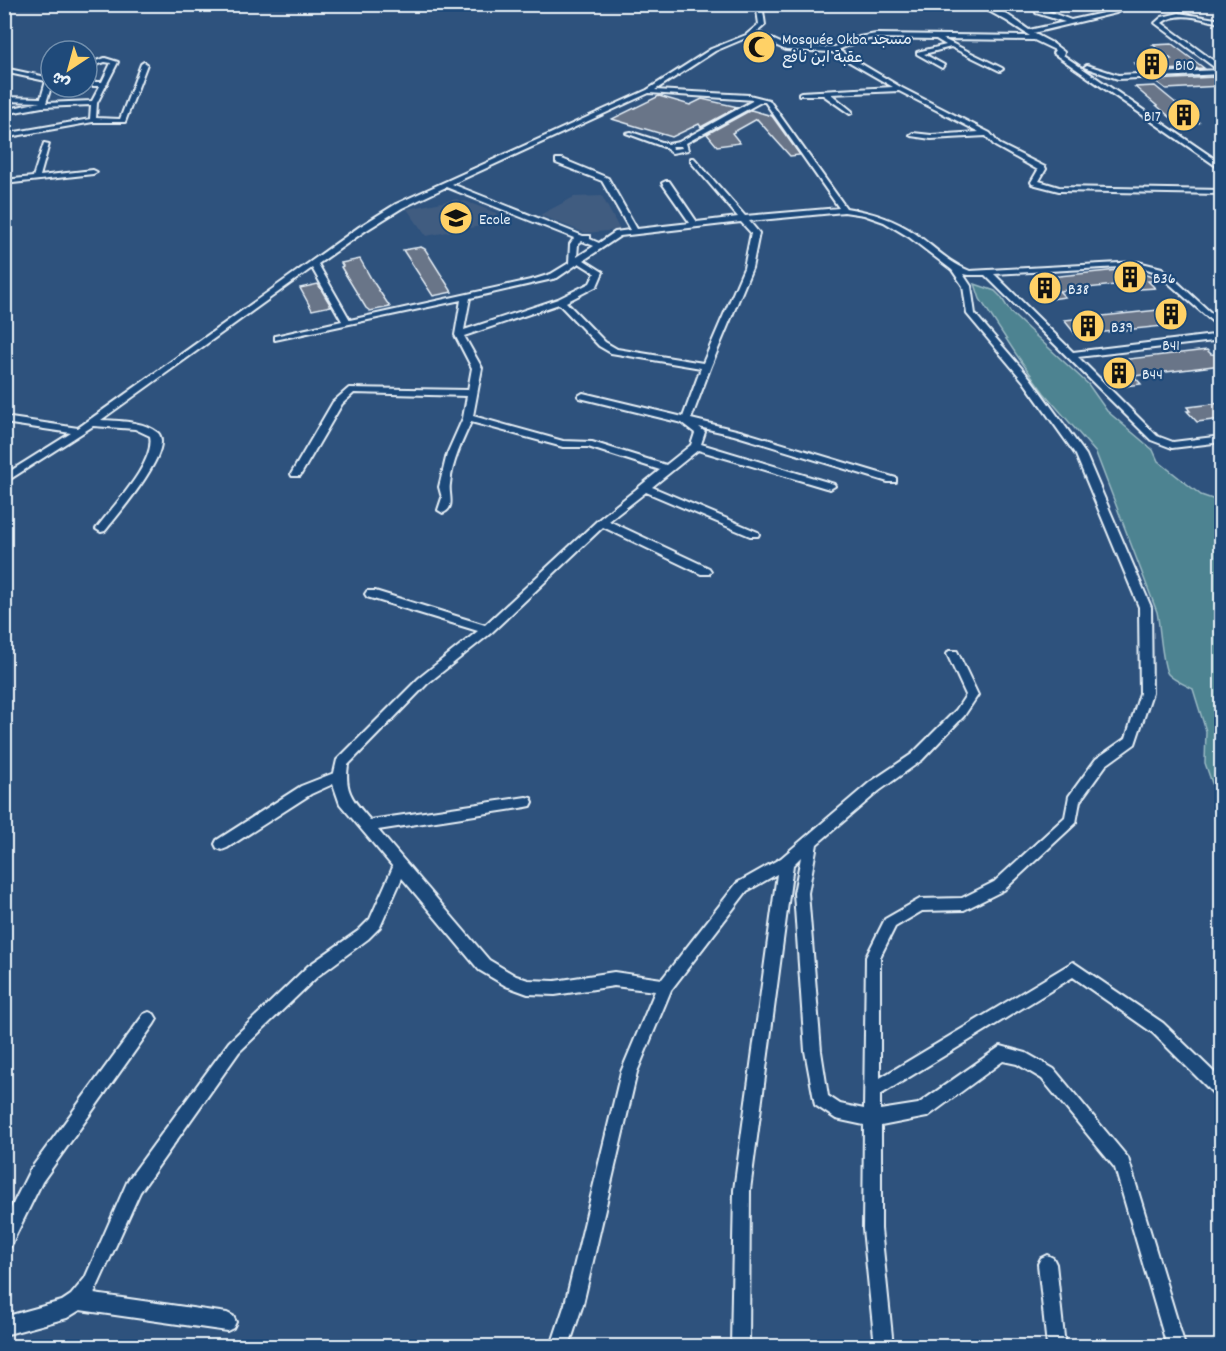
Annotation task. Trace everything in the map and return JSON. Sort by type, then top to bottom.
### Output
[{"type":"street","points":[[4,480],[80,431],[390,212],[445,184],[649,92],[713,50],[754,33],[762,25],[759,4]]},
{"type":"street","points":[[978,4],[1030,32],[1035,38],[1221,168]]},
{"type":"street","points":[[1021,4],[1072,23]]},
{"type":"street","points":[[1038,12],[1069,4]]},
{"type":"street","points":[[1030,32],[1114,12],[1127,5]]},
{"type":"street","points":[[1221,22],[1182,16],[1162,19],[1158,23],[1221,71]]},
{"type":"street","points":[[754,33],[786,48],[833,50],[861,38],[876,36],[1035,38],[1062,52],[1128,78]]},
{"type":"street","points":[[936,38],[1000,69]]},
{"type":"street","points":[[942,66],[919,53],[952,45]]},
{"type":"street","points":[[833,50],[900,89],[988,134],[997,145],[1042,169],[1035,182],[1059,189],[1221,192]]},
{"type":"street","points":[[1054,51],[1062,52]]},
{"type":"street","points":[[93,120],[94,103],[115,62],[105,60],[99,62]]},
{"type":"street","points":[[4,136],[93,120],[123,121],[144,64]]},
{"type":"street","points":[[1074,64],[1128,78],[1221,71]]},
{"type":"street","points":[[6,67],[39,78]]},
{"type":"street","points":[[99,84],[105,84]]},
{"type":"street","points":[[801,94],[900,89]]},
{"type":"street","points":[[649,92],[760,99],[773,106],[844,210]]},
{"type":"street","points":[[826,94],[850,112]]},
{"type":"street","points":[[4,99],[94,103]]},
{"type":"street","points":[[629,133],[668,146],[683,146],[760,99]]},
{"type":"street","points":[[4,112],[43,102]]},
{"type":"street","points":[[913,135],[931,137],[988,134]]},
{"type":"street","points":[[36,178],[46,144]]},
{"type":"street","points":[[668,146],[668,149],[694,160]]},
{"type":"street","points":[[675,152],[683,151],[683,146]]},
{"type":"street","points":[[683,146],[755,233],[748,268],[706,366],[686,421]]},
{"type":"street","points":[[559,161],[605,180],[636,232]]},
{"type":"street","points":[[4,182],[93,172]]},
{"type":"street","points":[[666,183],[695,225]]},
{"type":"street","points":[[445,184],[600,246]]},
{"type":"street","points":[[576,262],[574,244],[581,239],[743,219],[844,210],[866,213],[886,220],[912,235],[955,268],[969,273],[989,274],[1138,264],[1152,266],[1160,270],[1221,328]]},
{"type":"street","points":[[278,338],[554,276],[618,234]]},
{"type":"street","points":[[459,335],[561,301],[594,284],[599,272],[576,262]]},
{"type":"street","points":[[314,264],[347,322]]},
{"type":"street","points":[[884,1347],[873,1230],[873,957],[890,922],[920,904],[964,904],[999,886],[1071,819],[1074,800],[1101,762],[1131,741],[1146,693],[1145,607],[1085,465],[1028,380],[971,314],[967,286],[955,268]]},
{"type":"street","points":[[989,274],[1161,443],[1172,445],[1221,439]]},
{"type":"street","points":[[443,510],[447,498],[444,487],[452,454],[468,418],[477,368],[459,335],[466,297]]},
{"type":"street","points":[[561,301],[602,344],[614,351],[706,366]]},
{"type":"street","points":[[1071,355],[1221,338]]},
{"type":"street","points":[[296,474],[338,402],[352,390],[472,393]]},
{"type":"street","points":[[583,396],[686,421],[892,480]]},
{"type":"street","points":[[468,418],[563,444],[589,444],[667,469]]},
{"type":"street","points":[[4,420],[80,431]]},
{"type":"street","points":[[665,986],[645,981],[614,980],[555,988],[528,987],[511,981],[484,965],[345,800],[339,781],[342,763],[423,681],[487,630],[602,522],[696,446],[700,432],[686,421]]},
{"type":"street","points":[[91,423],[110,423],[149,430],[156,435],[158,442],[150,462],[113,516],[100,529]]},
{"type":"street","points":[[696,446],[830,486]]},
{"type":"street","points":[[646,488],[754,534]]},
{"type":"street","points":[[602,522],[705,571]]},
{"type":"street","points":[[371,594],[487,630]]},
{"type":"street","points":[[560,1347],[574,1304],[629,1072],[665,986],[742,887],[786,862],[874,787],[917,757],[960,713],[972,695],[953,654]]},
{"type":"street","points":[[222,844],[306,790],[340,776]]},
{"type":"street","points":[[367,826],[526,802]]},
{"type":"street","points":[[811,841],[801,893],[813,1051],[820,1100],[836,1111],[873,1119],[921,1111],[1001,1053],[1020,1058],[1048,1074],[1122,1164],[1176,1347]]},
{"type":"street","points":[[740,1347],[742,1190],[786,862]]},
{"type":"street","points":[[4,1326],[67,1309],[77,1301],[90,1284],[134,1186],[234,1047],[313,971],[363,935],[375,923],[400,867]]},
{"type":"street","points":[[873,1091],[1073,969],[1158,1028],[1221,1091]]},
{"type":"street","points":[[4,1241],[36,1176],[149,1019]]},
{"type":"street","points":[[1047,1264],[1056,1347]]},
{"type":"street","points":[[77,1301],[227,1322]]},
{"type":"shaded area","name":"Ecole","points":[[602,196],[620,230],[585,233],[540,215],[574,197]]},
{"type":"shaded area","name":"Ecole","points":[[457,199],[496,213],[499,219],[486,225],[426,236],[407,209]]},
{"type":"green space","points":[[975,284],[995,291],[1011,313],[1088,384],[1107,411],[1153,450],[1158,461],[1201,495],[1221,502],[1221,809],[1205,763],[1206,731],[1193,689],[1173,678],[1166,670],[1157,612],[1096,453],[1044,393],[1016,354],[980,299]]},
{"type":"building","points":[[1172,44],[1204,68],[1144,71],[1134,63],[1171,59],[1153,45]]},
{"type":"building","points":[[1215,77],[1221,82],[1221,86],[1166,89],[1154,80]]},
{"type":"building","points":[[1155,86],[1200,123],[1170,117],[1135,87]]},
{"type":"building","points":[[659,96],[690,105],[702,99],[738,107],[701,127],[699,124],[672,137],[612,119]]},
{"type":"building","points":[[751,110],[772,116],[800,155],[790,156],[757,119],[732,133],[740,143],[717,146],[707,134]]},
{"type":"building","points":[[421,247],[425,249],[452,292],[433,296],[403,250]]},
{"type":"building","points":[[360,259],[390,307],[370,311],[366,308],[341,267],[343,266],[341,263]]},
{"type":"building","points":[[1128,269],[1161,280],[1148,281],[1155,288],[1140,289],[1133,283],[1059,291],[1065,297],[1051,299],[1038,285],[1045,285],[1039,278]]},
{"type":"building","points":[[318,284],[331,306],[312,310],[300,288]]},
{"type":"building","points":[[1168,309],[1183,324],[1076,335],[1064,320]]},
{"type":"building","points":[[1207,350],[1211,354],[1221,355],[1221,365],[1134,376],[1141,384],[1125,386],[1110,370],[1118,369],[1111,361]]},
{"type":"building","points":[[1221,403],[1221,419],[1197,422],[1187,411],[1190,411],[1187,407]]},
{"type":"place","name":"Mosquée Okba مسجد عقبة ابن نافع","points":[[759,47]]},
{"type":"place","name":"B10","points":[[1152,64]]},
{"type":"place","name":"B17","points":[[1184,115]]},
{"type":"place","name":"Ecole","points":[[456,218]]},
{"type":"place","name":"B36","points":[[1130,277]]},
{"type":"place","name":"B38","points":[[1045,288]]},
{"type":"place","name":"B41","points":[[1171,314]]},
{"type":"place","name":"B39","points":[[1088,326]]},
{"type":"place","name":"B44","points":[[1119,373]]}]
